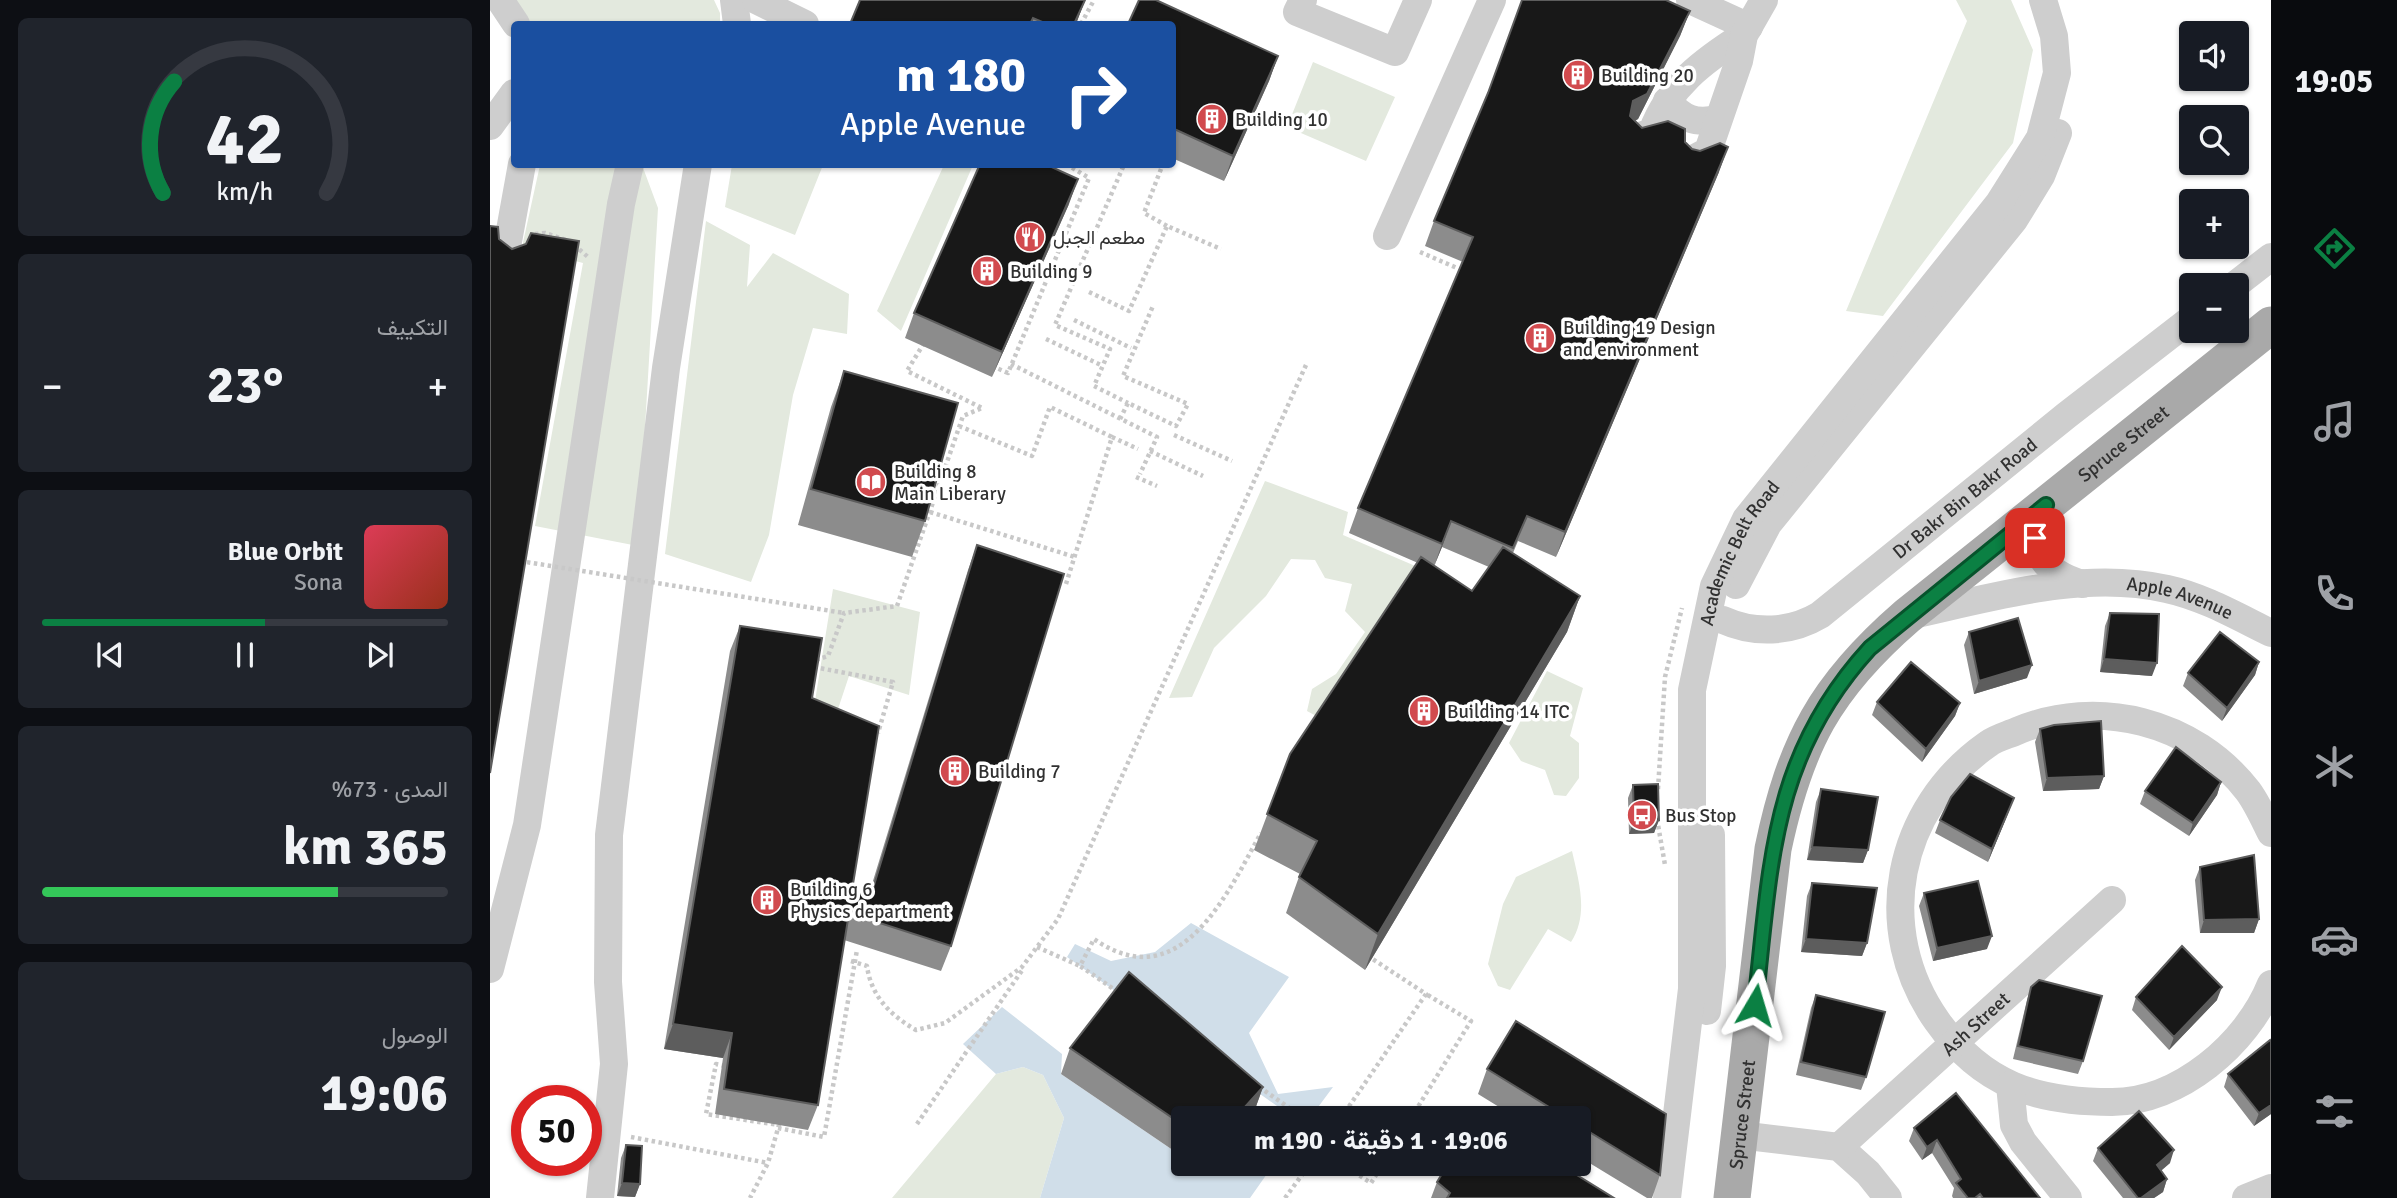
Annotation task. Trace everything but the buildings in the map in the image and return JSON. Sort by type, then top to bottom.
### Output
[{"type":"main road","name":"Spruce Street","points":[[1734,1196],[1773,849],[1784,797],[1819,712],[1853,667],[1907,616],[2271,325]]},
{"type":"street","points":[[734,0],[737,21]]},
{"type":"street","points":[[756,0],[799,21]]},
{"type":"street","points":[[1303,0],[1297,12],[1395,52],[1418,0]]},
{"type":"street","points":[[1387,236],[1492,0]]},
{"type":"street","points":[[1690,0],[1746,31]]},
{"type":"street","points":[[1691,160],[1708,151],[1739,61],[1746,31],[1764,0]]},
{"type":"street","name":"Academic Belt Road","points":[[1667,1198],[1692,989],[1692,690],[1714,586],[1746,519],[1998,203],[2040,138],[2057,73],[2054,36],[2043,0]]},
{"type":"street","name":"Academic Belt Road","points":[[1685,1198],[1712,966],[1710,675],[1723,620],[1746,562],[1768,524],[2014,220],[2041,176],[2064,117],[2071,70],[2070,31],[2059,0]]},
{"type":"street","points":[[1637,137],[1652,132],[1667,101],[1692,71],[1746,31]]},
{"type":"street","points":[[490,126],[511,97]]},
{"type":"street","points":[[1667,101],[1679,114],[1693,122],[1718,119]]},
{"type":"street","points":[[506,250],[521,168]]},
{"type":"street","points":[[490,969],[527,825],[621,204],[629,168]]},
{"type":"street","points":[[600,1198],[614,1064],[608,982],[609,835],[666,368],[697,168]]},
{"type":"street","points":[[2249,274],[2271,257]]},
{"type":"street","name":"Dr Bakr Bin Bakr Road","points":[[1723,620],[1739,627],[1774,630],[1807,623],[1820,615],[2067,415],[2179,328]]},
{"type":"street","name":"Apple Avenue","points":[[2046,505],[2036,523],[2035,538],[2039,551],[2054,572],[2083,584]]},
{"type":"street","name":"Apple Avenue","points":[[1907,616],[2024,590],[2125,583],[2168,589],[2209,602],[2271,633]]},
{"type":"street","points":[[2271,833],[2248,791],[2207,750],[2156,724],[2099,714],[2042,720],[1989,743],[1946,780],[1915,829],[1900,884],[1901,942],[1920,996],[1953,1044],[1980,1067],[2010,1085],[2066,1102],[2123,1102],[2178,1085],[2225,1053],[2261,1008],[2271,984]]},
{"type":"street","name":"Ash Street","points":[[1839,1147],[2112,900]]},
{"type":"street","points":[[2010,1085],[2014,1125],[2023,1142],[2068,1198]]},
{"type":"street","points":[[1739,1135],[1839,1147],[1868,1172],[1888,1198]]},
{"type":"street","points":[[2246,1198],[2271,1188]]},
{"type":"path","points":[[1083,21],[1094,0]]},
{"type":"path","points":[[985,362],[1008,373],[1089,178],[1073,168]]},
{"type":"path","points":[[1123,168],[1055,325],[1110,349],[1094,386],[1176,426],[1188,404],[1123,376],[1153,306]]},
{"type":"path","points":[[1161,169],[1144,213],[1167,226],[1221,248]]},
{"type":"path","points":[[1089,292],[1129,312],[1167,226]]},
{"type":"path","points":[[506,250],[525,235],[544,233],[560,236],[597,265]]},
{"type":"path","points":[[1420,252],[1457,268]]},
{"type":"path","points":[[1074,320],[1130,348]]},
{"type":"path","points":[[509,560],[844,612],[897,606],[963,416],[982,408],[907,371],[928,336]]},
{"type":"path","points":[[1046,339],[1101,365]]},
{"type":"path","points":[[1012,364],[1157,437],[1138,476],[1157,486]]},
{"type":"path","points":[[851,961],[867,966],[869,986],[894,1017],[916,1030],[945,1023],[1022,967],[1058,919],[1306,365]]},
{"type":"path","points":[[1120,419],[1128,403]]},
{"type":"path","points":[[959,426],[1032,456],[1050,407],[1138,449]]},
{"type":"path","points":[[1174,435],[1232,461]]},
{"type":"path","points":[[1066,584],[1112,437]]},
{"type":"path","points":[[1150,451],[1203,476]]},
{"type":"path","points":[[930,512],[1075,557]]},
{"type":"path","points":[[1658,797],[1658,744],[1665,677],[1679,613],[1685,603]]},
{"type":"path","points":[[807,659],[820,661],[828,656],[844,612]]},
{"type":"path","points":[[811,666],[893,682],[877,735]]},
{"type":"path","points":[[1657,810],[1668,877]]},
{"type":"path","points":[[1080,966],[1094,939],[1106,947],[1138,958],[1172,951],[1203,929],[1223,902],[1262,831]]},
{"type":"path","points":[[1374,943],[1367,955],[1471,1021],[1418,1106]]},
{"type":"path","points":[[1038,946],[1080,966],[1125,996]]},
{"type":"path","points":[[917,1124],[1038,946]]},
{"type":"path","points":[[778,1128],[824,1137],[857,950]]},
{"type":"path","points":[[1348,1106],[1426,994]]},
{"type":"path","points":[[728,1067],[716,1064],[706,1114],[779,1125],[768,1163],[750,1198]]},
{"type":"path","points":[[1248,1080],[1286,1106]]},
{"type":"path","points":[[620,1134],[768,1163]]},
{"type":"path","points":[[1285,1198],[1301,1176]]},
{"type":"path","points":[[1360,1176],[1371,1183],[1375,1176]]},
{"type":"shaded area","points":[[514,0],[714,0],[720,13],[720,21],[526,21]]},
{"type":"shaded area","points":[[1956,0],[2011,0],[2033,50],[2013,143],[1883,316],[1846,311],[1967,21]]},
{"type":"shaded area","points":[[1313,62],[1395,97],[1366,161],[1287,127]]},
{"type":"shaded area","points":[[539,168],[643,168],[658,208],[638,546],[535,526],[583,263],[522,247]]},
{"type":"shaded area","points":[[732,168],[822,168],[795,235],[725,207]]},
{"type":"shaded area","points":[[943,168],[972,168],[901,331],[877,311]]},
{"type":"shaded area","points":[[706,221],[750,245],[747,287],[773,253],[849,294],[847,334],[813,328],[793,395],[769,535],[751,582],[665,554]]},
{"type":"shaded area","points":[[1265,481],[1348,512],[1343,535],[1420,568],[1329,723],[1307,711],[1312,689],[1336,674],[1365,632],[1345,611],[1352,584],[1325,578],[1315,560],[1291,559],[1266,596],[1214,648],[1192,697],[1169,698]]},
{"type":"shaded area","points":[[833,589],[920,612],[909,695],[849,676],[830,733],[811,726]]},
{"type":"shaded area","points":[[1547,671],[1583,688],[1570,736],[1579,743],[1579,778],[1566,796],[1554,795],[1545,770],[1521,761],[1509,743]]},
{"type":"shaded area","points":[[1572,851],[1580,886],[1581,909],[1580,920],[1571,942],[1548,929],[1510,990],[1498,986],[1488,964],[1503,904],[1516,877]]},
{"type":"shaded area","points":[[1191,923],[1289,977],[1249,1033],[1278,1094],[1333,1087],[1319,1106],[1277,1106],[1067,957],[1075,944],[1111,961],[1155,952]]},
{"type":"shaded area","points":[[1002,1007],[1062,1054],[1061,1074],[1171,1149],[1171,1176],[1266,1176],[1250,1198],[1040,1198],[1064,1118],[1043,1075],[1023,1067],[996,1074],[963,1044]]},
{"type":"shaded area","points":[[1023,1067],[1043,1075],[1064,1118],[1040,1198],[892,1198],[996,1074]]},
{"type":"place","name":"Building 20","points":[[1578,75]]},
{"type":"place","name":"Building 10","points":[[1212,119]]},
{"type":"place","name":"مطعم الجبل","points":[[1030,237]]},
{"type":"place","name":"Building 9","points":[[987,271]]},
{"type":"place","name":"Building 19 Design and environment","points":[[1540,338]]},
{"type":"place","name":"Building 8 Main Liberary","points":[[871,482]]},
{"type":"place","name":"Building 14 ITC","points":[[1424,711]]},
{"type":"place","name":"Building 7","points":[[955,771]]},
{"type":"place","name":"Bus Stop","points":[[1642,815]]},
{"type":"place","name":"Building 6 Physics department","points":[[767,900]]},
{"type":"route","points":[[1755,1005],[1773,849],[1784,797],[1819,712],[1845,676],[1870,648],[2046,505],[2036,523],[2035,538]]}]
